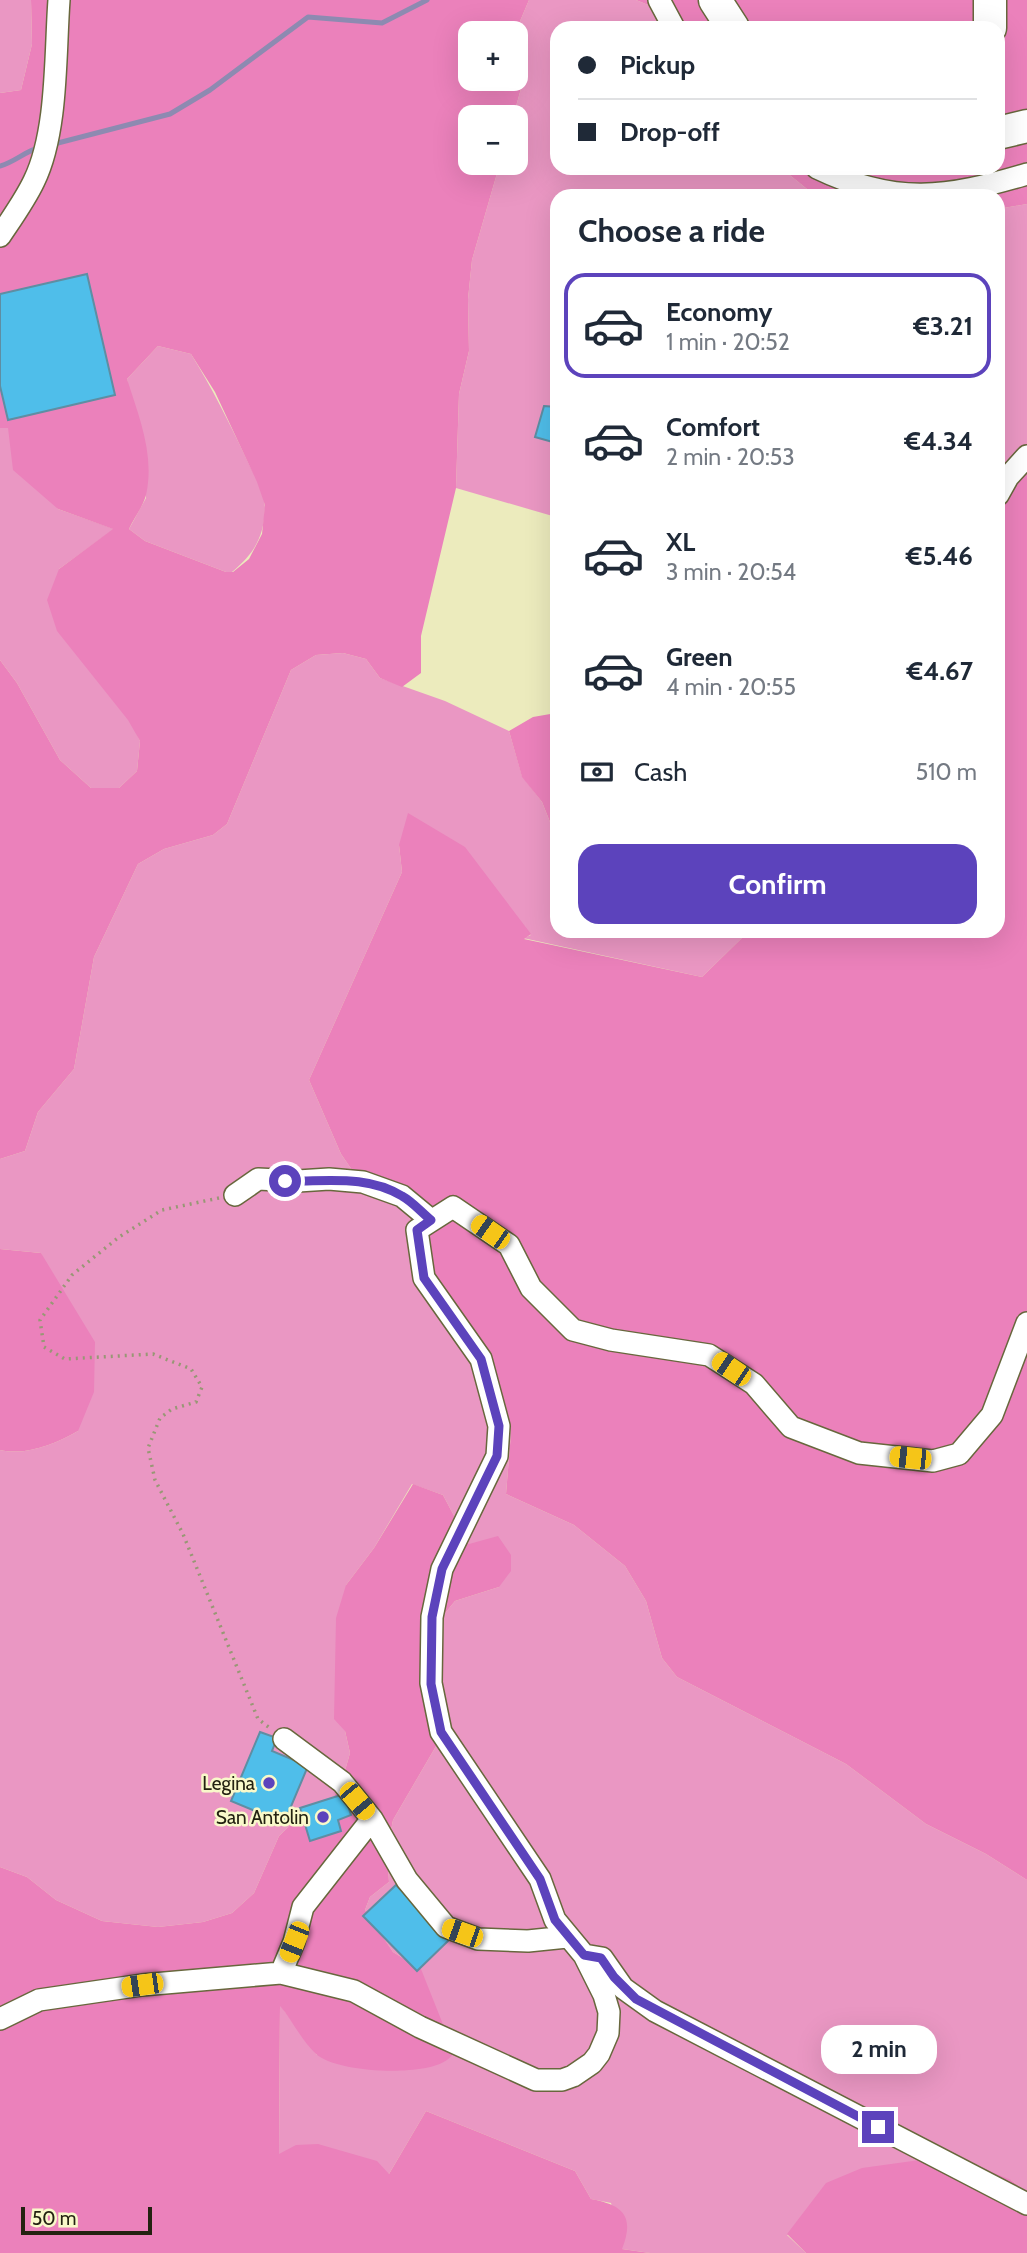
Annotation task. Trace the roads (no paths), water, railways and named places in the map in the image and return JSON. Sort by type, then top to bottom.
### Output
[{"type":"highway","points":[[715,0],[728,21]]},
{"type":"highway","points":[[990,0],[990,21]]},
{"type":"highway","points":[[1005,131],[1027,126]]},
{"type":"street","points":[[0,236],[35,180],[46,141],[55,77],[59,0]]},
{"type":"street","points":[[659,0],[670,21]]},
{"type":"street","points":[[964,189],[1027,174]]},
{"type":"street","points":[[834,175],[870,189]]},
{"type":"street","points":[[1005,482],[1027,456]]},
{"type":"street","points":[[235,1195],[258,1179],[350,1181],[371,1184],[402,1196],[431,1220]]},
{"type":"street","points":[[0,2019],[39,2000],[142,1985],[281,1973],[354,1991],[421,2027],[536,2080],[550,2081],[573,2076],[592,2063],[599,2054],[608,2033],[609,2012],[604,1995],[584,1955],[555,1920],[540,1879],[441,1732],[431,1684],[432,1617],[442,1569],[497,1456],[499,1426],[481,1359],[424,1278],[417,1230],[431,1220],[453,1207],[509,1245],[531,1288],[573,1330],[611,1340],[709,1354],[754,1384],[791,1427],[859,1453],[933,1461],[959,1454],[992,1415],[1027,1323]]},
{"type":"street","points":[[284,1739],[342,1782],[372,1819],[407,1880],[446,1927],[478,1939],[528,1941],[567,1937]]},
{"type":"street","points":[[281,1973],[294,1942],[303,1907],[372,1819]]},
{"type":"street","points":[[584,1955],[601,1958],[623,1988],[655,2011],[1027,2204]]},
{"type":"waterway","points":[[54,144],[170,114],[210,90],[308,17],[382,23],[427,0]]},
{"type":"waterway","points":[[0,166],[41,147]]},
{"type":"place","name":"Legina","points":[[269,1783]]},
{"type":"place","name":"San Antolin","points":[[323,1817]]}]
